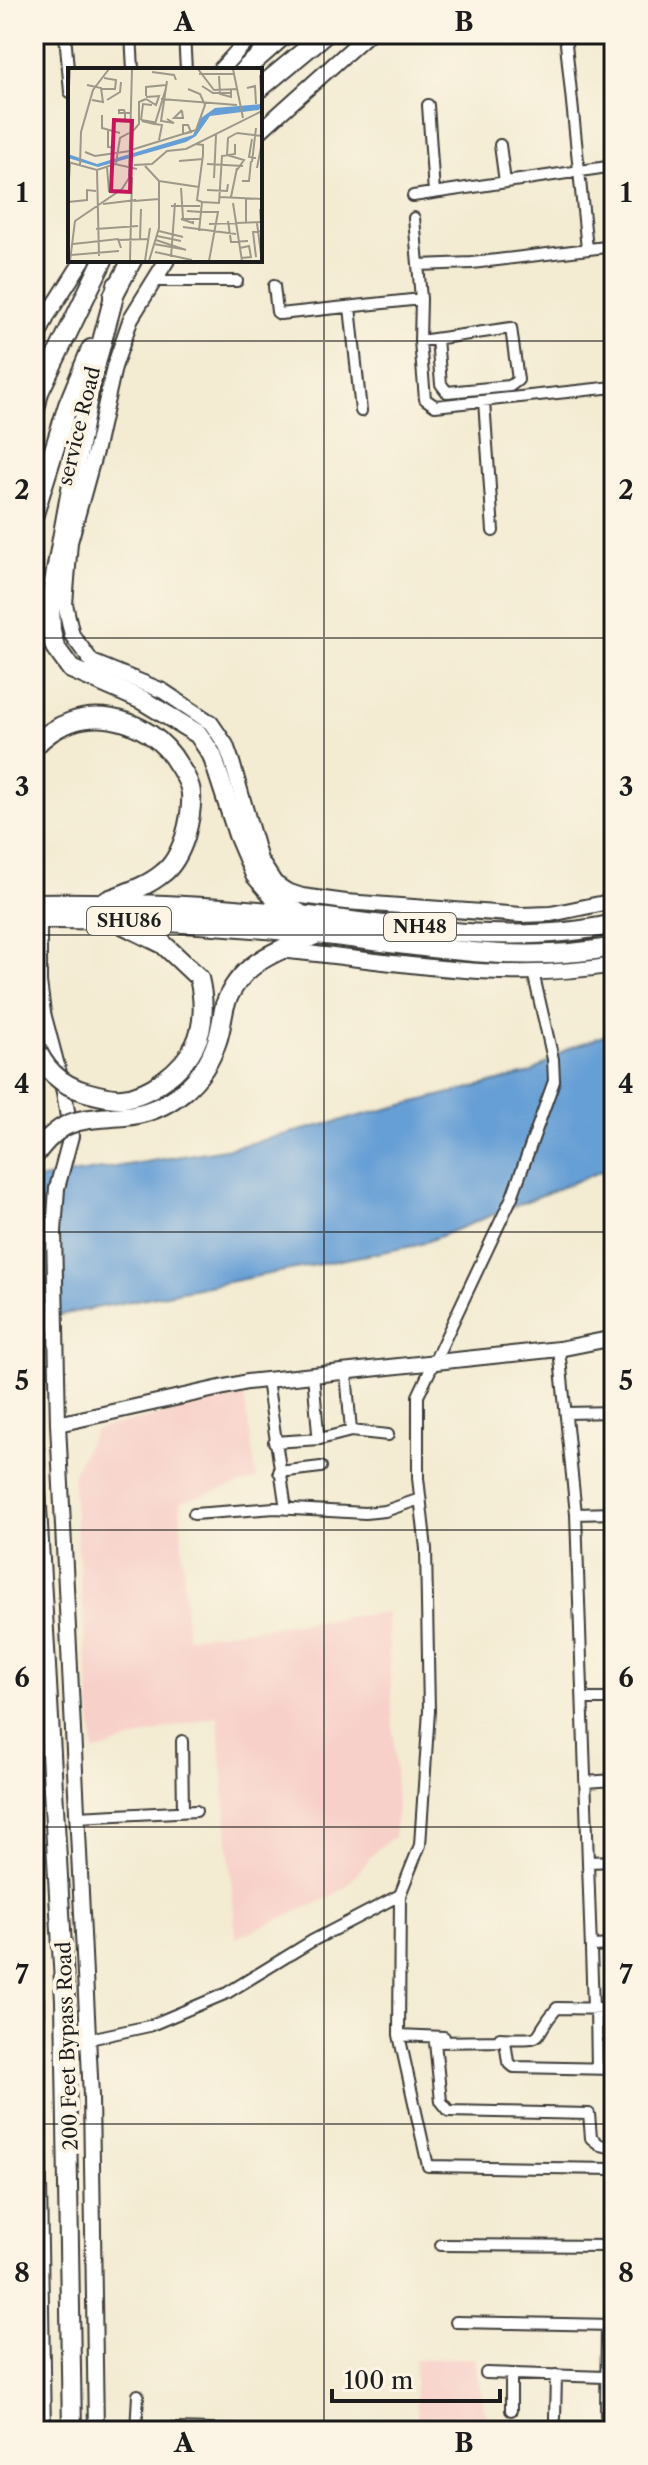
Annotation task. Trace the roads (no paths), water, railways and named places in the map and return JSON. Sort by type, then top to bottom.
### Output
[{"type":"highway","points":[[246,68],[285,34]]},
{"type":"highway","points":[[262,86],[325,34]]},
{"type":"highway","points":[[34,414],[36,396],[102,262]]},
{"type":"highway","points":[[34,514],[68,405],[117,285],[131,262]]},
{"type":"highway","points":[[34,1156],[50,1135],[72,1121],[144,1112],[159,1107],[187,1089],[213,1052],[225,1005],[240,975],[262,958],[279,950],[314,916],[277,900],[255,875],[238,835],[212,755],[198,734],[142,700],[71,669],[55,647],[50,604],[90,386],[117,285]]},
{"type":"highway","points":[[34,747],[45,735],[71,721],[107,717],[132,723],[155,736],[169,749],[191,791],[189,823],[181,850],[164,873],[134,890],[102,902]]},
{"type":"highway","name":"NH48","points":[[102,902],[225,917],[314,916],[501,933],[559,932],[614,924]]},
{"type":"highway","name":"SHU86","points":[[36,914],[102,902]]},
{"type":"highway","name":"SHU86","points":[[36,914],[115,920],[225,917]]},
{"type":"highway","name":"NH48","points":[[314,916],[415,945],[478,951],[556,953],[614,947]]},
{"type":"highway","points":[[34,1043],[38,1054],[58,1080],[104,1097],[121,1098],[140,1094],[170,1074],[195,1046],[201,1024],[203,996],[199,978],[163,944],[115,920]]},
{"type":"highway","points":[[414,965],[415,945]]},
{"type":"highway","points":[[34,1447],[65,2000],[72,2431]]},
{"type":"highway","points":[[34,2000],[41,2431]]},
{"type":"street","points":[[65,34],[68,69]]},
{"type":"street","points":[[131,34],[133,68]]},
{"type":"street","points":[[184,34],[186,68]]},
{"type":"street","points":[[222,68],[253,34]]},
{"type":"street","points":[[262,129],[368,34]]},
{"type":"street","points":[[565,34],[587,249]]},
{"type":"street","points":[[428,105],[434,193]]},
{"type":"street","points":[[500,145],[505,182]]},
{"type":"street","points":[[413,196],[614,166]]},
{"type":"street","points":[[414,218],[421,299],[420,341],[425,399],[428,403],[435,406],[614,387]]},
{"type":"street","points":[[418,265],[472,263],[614,246]]},
{"type":"street","points":[[34,345],[48,315],[82,262]]},
{"type":"street","name":"service Road","points":[[166,262],[131,318],[114,367],[70,542],[65,604],[72,635],[92,662],[163,691],[211,723],[226,745],[245,801],[253,840],[268,874],[314,916]]},
{"type":"street","points":[[153,281],[237,281]]},
{"type":"street","points":[[274,286],[277,312],[280,314],[421,299]]},
{"type":"street","points":[[350,307],[361,411]]},
{"type":"street","points":[[420,341],[511,328],[516,384],[447,392],[441,384],[437,339]]},
{"type":"street","points":[[484,401],[493,531]]},
{"type":"street","points":[[314,916],[521,915],[562,912],[614,901]]},
{"type":"street","name":"200 Feet Bypass Road","points":[[36,914],[43,1013],[64,1092],[71,1136],[54,1206],[58,1424],[88,2038],[96,2431]]},
{"type":"street","points":[[279,950],[448,969],[533,972],[614,965]]},
{"type":"street","points":[[533,972],[553,1059],[554,1081],[512,1197],[418,1396],[420,1499],[426,1564],[428,1726],[420,1845],[400,1895],[399,2035],[428,2166],[614,2169]]},
{"type":"street","points":[[58,1424],[267,1380],[559,1349],[614,1338]]},
{"type":"street","points":[[559,1349],[576,1514],[597,2069]]},
{"type":"street","points":[[346,1372],[351,1431]]},
{"type":"street","points":[[313,1374],[318,1433]]},
{"type":"street","points":[[267,1380],[286,1509]]},
{"type":"street","points":[[566,1413],[614,1412]]},
{"type":"street","points":[[274,1442],[320,1439],[351,1431],[388,1435]]},
{"type":"street","points":[[34,1447],[59,1446]]},
{"type":"street","points":[[279,1472],[321,1467]]},
{"type":"street","points":[[194,1514],[286,1509],[365,1513],[385,1511],[420,1499]]},
{"type":"street","points":[[576,1514],[614,1513]]},
{"type":"street","points":[[583,1699],[614,1699]]},
{"type":"street","points":[[182,1741],[183,1811]]},
{"type":"street","points":[[586,1782],[614,1780]]},
{"type":"street","points":[[77,1817],[196,1811]]},
{"type":"street","points":[[588,1862],[614,1861]]},
{"type":"street","points":[[88,2038],[149,2026],[227,1993],[312,1941],[400,1895]]},
{"type":"street","points":[[591,1946],[614,1945]]},
{"type":"street","points":[[399,2035],[534,2039],[542,2034],[557,2008],[614,2009]]},
{"type":"street","points":[[614,2069],[514,2067],[508,2062],[505,2041],[435,2042],[441,2101],[449,2111],[589,2114],[591,2138],[600,2145],[614,2148]]},
{"type":"street","points":[[441,2245],[614,2246]]},
{"type":"street","points":[[456,2322],[610,2325],[605,2377],[606,2415]]},
{"type":"street","points":[[486,2373],[605,2377]]},
{"type":"street","points":[[511,2374],[511,2410]]},
{"type":"street","points":[[555,2418],[556,2375]]},
{"type":"street","points":[[138,2395],[136,2430],[249,2431]]},
{"type":"water","points":[[614,1032],[614,1166],[418,1245],[34,1320],[34,1180],[231,1148],[531,1073],[567,1049]]}]
